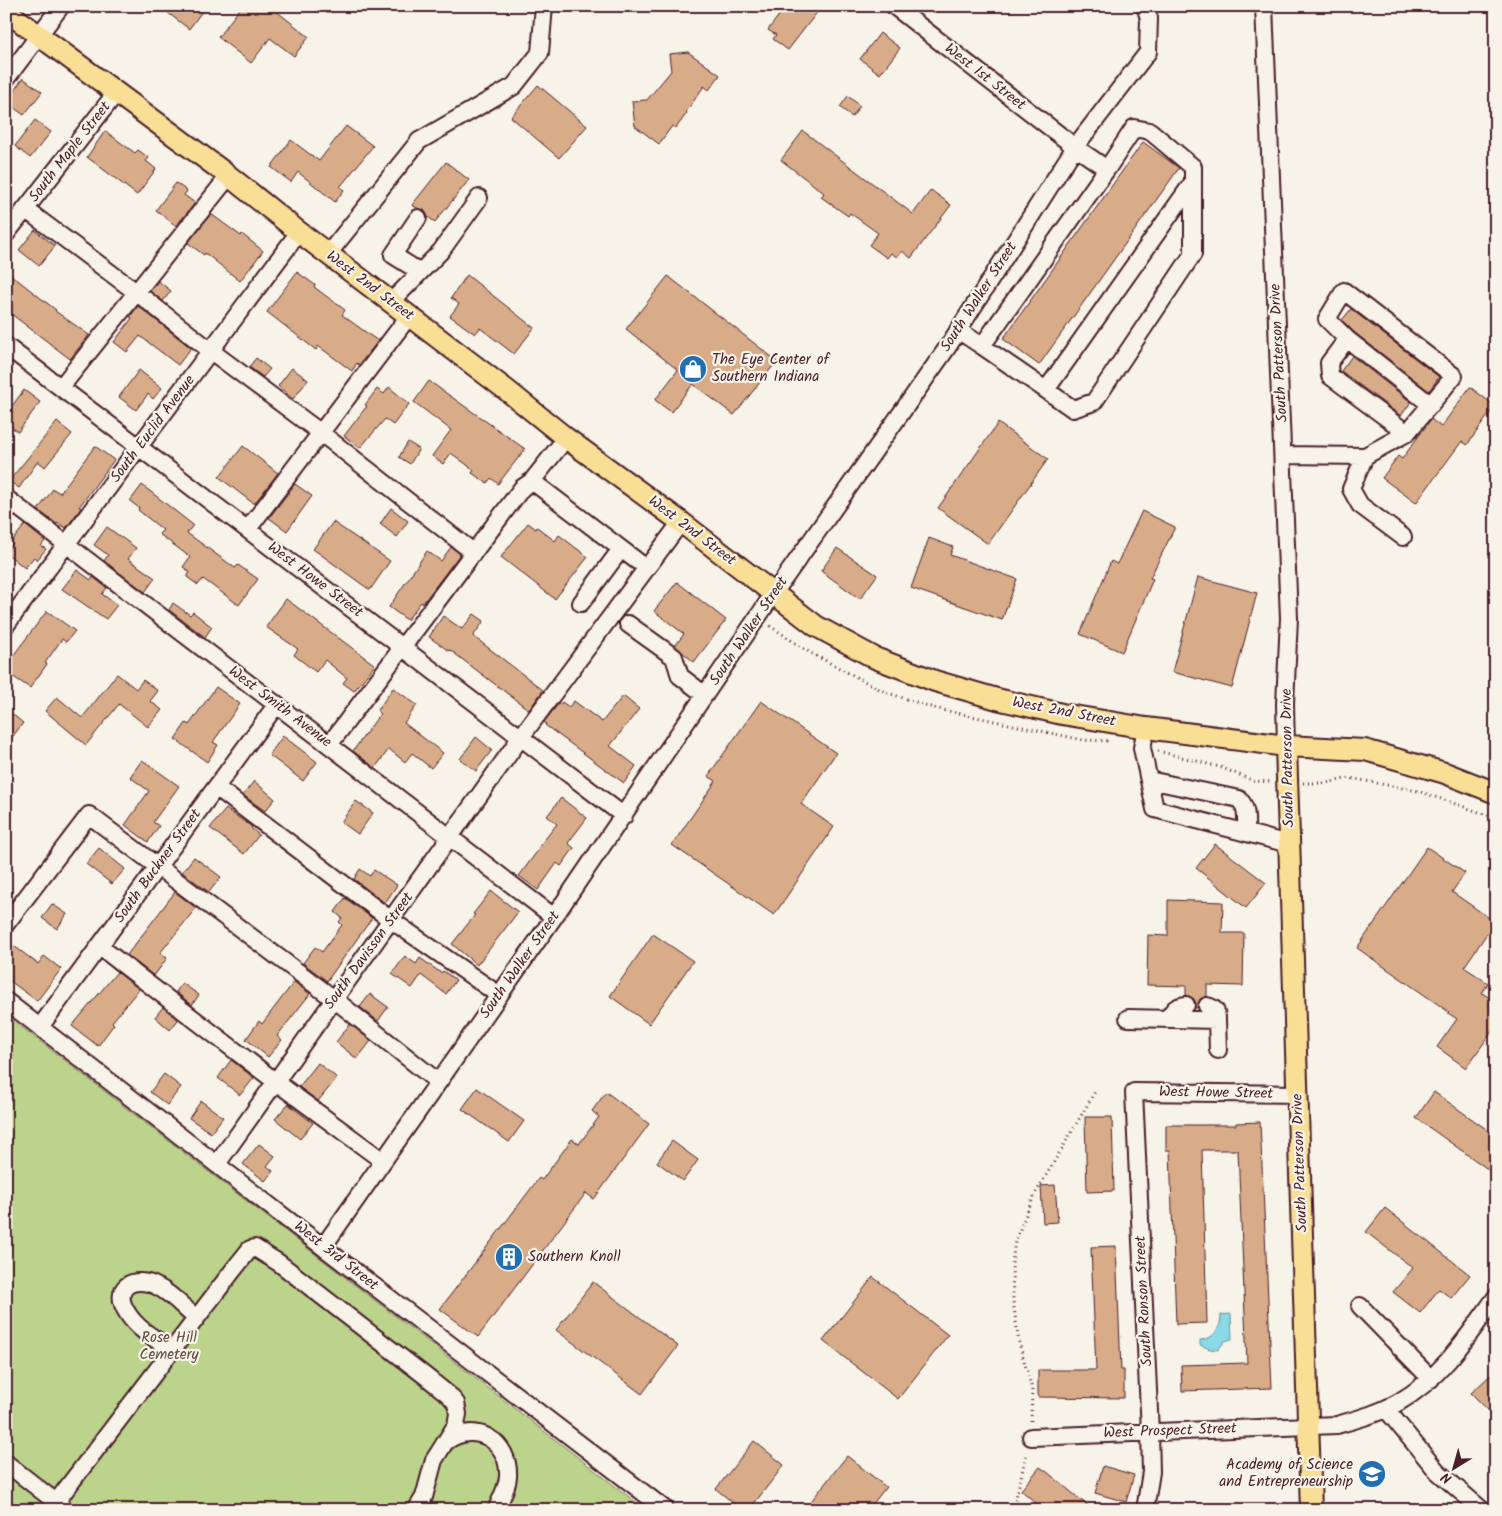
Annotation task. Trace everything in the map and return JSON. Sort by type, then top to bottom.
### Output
[{"type":"main road","name":"West 2nd Street","points":[[6,11],[229,176],[299,232],[510,392],[566,438],[681,522],[816,626],[875,658],[935,681],[997,699],[1062,714],[1146,728],[1286,746],[1365,750],[1445,773],[1496,793]]},
{"type":"main road","name":"South Patterson Drive","points":[[1286,746],[1310,1426],[1311,1510]]},
{"type":"street","points":[[6,79],[61,6]]},
{"type":"street","points":[[328,254],[418,141],[514,86],[540,53],[544,6]]},
{"type":"street","name":"West 1st Street","points":[[894,6],[1075,147],[1107,169]]},
{"type":"street","name":"South Walker Street","points":[[323,1247],[624,816],[774,593],[958,330],[1075,147],[1148,52],[1149,18],[1145,6]]},
{"type":"street","name":"South Patterson Drive","points":[[1264,6],[1284,455],[1289,618],[1285,704],[1286,746]]},
{"type":"street","name":"South Maple Street","points":[[6,234],[116,93]]},
{"type":"street","points":[[958,330],[1073,409],[1094,402],[1193,254],[1193,167],[1150,131],[1134,128],[982,346]]},
{"type":"street","points":[[61,387],[229,176]]},
{"type":"street","points":[[1046,390],[1193,182]]},
{"type":"street","points":[[391,302],[442,251],[479,198]]},
{"type":"street","points":[[26,209],[136,292],[211,352],[321,433],[473,552]]},
{"type":"street","points":[[418,218],[393,255],[420,272]]},
{"type":"street","name":"South Euclid Avenue","points":[[6,625],[299,232]]},
{"type":"street","points":[[1284,455],[1365,456],[1407,433],[1431,405],[1454,376],[1344,291],[1327,319],[1347,339],[1431,405]]},
{"type":"street","points":[[248,529],[409,316]]},
{"type":"street","points":[[1347,339],[1329,363],[1330,376],[1407,433]]},
{"type":"street","name":"West Howe Street","points":[[6,346],[624,816]]},
{"type":"street","points":[[329,745],[522,488],[532,481],[566,438]]},
{"type":"street","points":[[1365,456],[1351,489],[1360,505],[1403,537]]},
{"type":"street","points":[[532,481],[637,561]]},
{"type":"street","name":"West Smith Avenue","points":[[6,498],[554,916]]},
{"type":"street","name":"South Davisson Street","points":[[217,1164],[521,737],[681,522]]},
{"type":"street","points":[[581,603],[621,549]]},
{"type":"street","points":[[628,624],[674,657],[680,676],[705,695]]},
{"type":"street","name":"South Buckner Street","points":[[40,1027],[277,704]]},
{"type":"street","points":[[1146,728],[1142,748],[1156,809],[1290,844]]},
{"type":"street","points":[[1149,780],[1239,799],[1246,811],[1246,833]]},
{"type":"street","points":[[216,787],[391,920],[499,995]]},
{"type":"street","points":[[6,924],[88,815],[334,999],[438,1082]]},
{"type":"street","points":[[99,946],[276,1082],[383,1161]]},
{"type":"street","name":"West 3rd Street","points":[[7,1002],[666,1510]]},
{"type":"street","points":[[1168,1019],[1173,1010],[1178,1006],[1186,1005]]},
{"type":"street","points":[[1207,1006],[1213,1007],[1217,1012],[1218,1050]]},
{"type":"street","points":[[1128,1018],[1217,1020]]},
{"type":"street","name":"West Howe Street","points":[[1134,1092],[1298,1094]]},
{"type":"street","name":"South Ronson Street","points":[[1134,1092],[1150,1432],[1151,1472],[1145,1510]]},
{"type":"street","points":[[6,1463],[57,1507],[196,1318],[250,1249],[255,1248],[279,1263],[424,1375],[454,1400],[462,1420],[467,1425],[501,1448],[507,1465],[507,1483],[496,1510]]},
{"type":"street","points":[[172,1350],[141,1328],[129,1316],[122,1298],[126,1285],[135,1281],[141,1281],[158,1287],[196,1318]]},
{"type":"street","name":"West Prospect Street","points":[[1031,1437],[1337,1425],[1386,1408],[1398,1402],[1430,1379],[1454,1355],[1496,1297]]},
{"type":"street","points":[[1360,1306],[1430,1379]]},
{"type":"street","points":[[1386,1408],[1437,1471],[1482,1510]]},
{"type":"street","points":[[416,1510],[424,1497],[434,1460],[456,1425],[458,1409]]},
{"type":"street","points":[[447,1441],[460,1434],[482,1435]]},
{"type":"path","points":[[1326,783],[1350,778],[1418,791],[1496,818]]},
{"type":"path","points":[[1013,1510],[1031,1437],[1032,1389],[1019,1343],[1013,1301],[1012,1264],[1015,1241],[1034,1196],[1095,1092]]},
{"type":"green space","name":"Rose Hill Cemetery","points":[[6,1015],[646,1510],[6,1510]]},
{"type":"water","points":[[1231,1314],[1232,1339],[1225,1341],[1218,1350],[1200,1345],[1200,1340],[1209,1338],[1216,1332],[1220,1325],[1221,1315]]},
{"type":"building","points":[[159,6],[206,6],[189,29]]},
{"type":"building","points":[[242,6],[270,6],[309,37],[294,56],[270,38],[251,63],[218,37]]},
{"type":"building","points":[[786,6],[822,6],[788,50],[773,39],[776,35],[768,30]]},
{"type":"building","points":[[880,33],[900,48],[880,74],[860,59]]},
{"type":"building","points":[[688,52],[720,75],[709,90],[704,86],[676,128],[672,126],[659,144],[635,126],[632,101],[647,100],[671,71],[669,54]]},
{"type":"building","points":[[23,78],[42,92],[24,115],[6,102]]},
{"type":"building","points":[[538,85],[587,126],[559,158],[511,117]]},
{"type":"building","points":[[848,96],[860,106],[852,117],[840,107]]},
{"type":"building","points":[[35,120],[51,132],[30,158],[15,146]]},
{"type":"building","points":[[346,126],[373,146],[340,187],[344,190],[335,202],[298,172],[291,182],[271,167],[291,140],[319,161]]},
{"type":"building","points":[[105,131],[135,153],[138,150],[149,158],[146,161],[156,169],[137,195],[87,157]]},
{"type":"building","points":[[803,131],[913,214],[931,190],[951,205],[911,258],[902,251],[897,257],[891,253],[887,258],[869,245],[878,233],[850,213],[848,216],[821,197],[824,193],[781,160]]},
{"type":"building","points":[[1143,142],[1179,168],[1039,365],[1003,339]]},
{"type":"building","points":[[446,162],[469,180],[435,222],[428,217],[424,210],[412,205]]},
{"type":"building","points":[[176,183],[187,191],[184,195],[195,203],[176,226],[156,210]]},
{"type":"building","points":[[211,214],[241,236],[242,234],[263,251],[240,281],[205,253],[204,255],[188,243]]},
{"type":"building","points":[[35,230],[55,246],[39,266],[19,250]]},
{"type":"building","points":[[6,271],[55,311],[89,335],[70,359],[6,310]]},
{"type":"building","points":[[297,272],[345,310],[342,315],[378,341],[352,371],[318,346],[316,350],[267,312]]},
{"type":"building","points":[[467,275],[534,328],[514,354],[480,328],[475,334],[450,316],[459,304],[451,298]]},
{"type":"building","points":[[668,276],[777,361],[734,415],[693,384],[671,412],[655,400],[678,370],[626,329]]},
{"type":"building","points":[[158,281],[171,291],[163,301],[150,291]]},
{"type":"building","points":[[138,306],[191,348],[178,365],[140,336],[127,352],[114,342],[132,318],[130,317]]},
{"type":"building","points":[[1351,309],[1439,377],[1429,391],[1354,332],[1342,320]]},
{"type":"building","points":[[1352,356],[1411,402],[1401,416],[1341,371]]},
{"type":"building","points":[[256,358],[270,369],[263,377],[249,367]]},
{"type":"building","points":[[292,368],[308,380],[293,399],[278,386]]},
{"type":"building","points":[[139,370],[162,388],[153,399],[148,394],[136,410],[119,397]]},
{"type":"building","points":[[429,381],[525,449],[498,484],[491,478],[487,483],[472,473],[474,470],[451,453],[443,464],[432,456],[451,430],[414,402]]},
{"type":"building","points":[[389,387],[409,404],[393,425],[385,419],[360,448],[344,436],[367,406],[365,405],[377,389],[384,394]]},
{"type":"building","points":[[1470,387],[1495,406],[1467,445],[1462,441],[1416,503],[1382,478],[1398,456],[1402,459],[1431,419],[1441,427]]},
{"type":"building","points":[[24,390],[40,402],[18,432],[6,423],[6,414]]},
{"type":"building","points":[[57,422],[72,434],[45,467],[38,461],[19,488],[9,481]]},
{"type":"building","points":[[998,423],[1048,459],[988,544],[938,508]]},
{"type":"building","points":[[408,442],[419,449],[410,464],[399,457]]},
{"type":"building","points":[[95,446],[114,460],[66,528],[57,524],[38,510],[53,489],[60,493]]},
{"type":"building","points":[[243,446],[278,473],[254,504],[219,477]]},
{"type":"building","points":[[295,484],[312,496],[287,531],[269,518]]},
{"type":"building","points":[[142,485],[193,525],[187,533],[235,568],[238,565],[258,579],[239,605],[203,579],[198,585],[187,577],[190,572],[183,567],[190,557],[159,534],[163,530],[130,501]]},
{"type":"building","points":[[391,508],[408,521],[397,537],[380,524]]},
{"type":"building","points":[[1142,511],[1175,527],[1150,578],[1153,579],[1122,652],[1080,634],[1111,561],[1117,564]]},
{"type":"building","points":[[333,522],[390,561],[370,590],[313,549]]},
{"type":"building","points":[[528,523],[536,529],[537,527],[555,541],[559,535],[588,557],[555,599],[501,557]]},
{"type":"building","points":[[25,525],[45,541],[41,546],[46,549],[37,560],[34,557],[25,568],[6,553],[13,543],[11,542]]},
{"type":"building","points":[[107,527],[136,548],[128,559],[155,578],[145,592],[104,561],[108,555],[94,545]]},
{"type":"building","points":[[929,538],[953,547],[950,555],[1017,579],[1002,620],[911,588]]},
{"type":"building","points":[[451,547],[460,554],[423,603],[421,602],[407,620],[389,607],[427,551],[441,561]]},
{"type":"building","points":[[837,548],[877,575],[860,599],[821,571]]},
{"type":"building","points":[[77,570],[91,580],[93,577],[107,588],[102,594],[117,605],[106,619],[62,589]]},
{"type":"building","points":[[1198,577],[1257,593],[1232,688],[1172,672]]},
{"type":"building","points":[[677,582],[726,620],[694,662],[675,646],[684,634],[654,611]]},
{"type":"building","points":[[286,599],[375,665],[354,691],[343,683],[347,678],[325,660],[316,672],[294,655],[298,649],[266,627]]},
{"type":"building","points":[[173,603],[190,615],[193,612],[212,627],[205,637],[169,610]]},
{"type":"building","points":[[47,611],[75,631],[66,642],[62,639],[30,688],[6,672],[6,665]]},
{"type":"building","points":[[474,614],[484,621],[473,636],[543,690],[529,710],[450,650],[429,637],[443,616],[462,629]]},
{"type":"building","points":[[117,674],[136,689],[143,680],[158,691],[150,701],[162,710],[148,727],[119,704],[86,745],[45,711],[57,697],[82,718]]},
{"type":"building","points":[[216,687],[240,704],[213,742],[218,745],[207,762],[175,739],[186,723],[189,725]]},
{"type":"building","points":[[393,688],[417,705],[404,723],[443,753],[431,768],[412,753],[405,762],[389,749],[375,768],[353,751],[380,714],[377,711]]},
{"type":"building","points":[[623,696],[639,709],[610,746],[636,766],[624,783],[545,725],[544,722],[559,703],[561,704],[562,702],[569,707],[574,701],[602,722]]},
{"type":"building","points":[[761,701],[836,753],[801,804],[834,827],[774,915],[672,845],[716,781],[708,776]]},
{"type":"building","points":[[6,709],[23,723],[6,745]]},
{"type":"building","points":[[283,736],[317,762],[303,781],[269,755]]},
{"type":"building","points":[[476,737],[492,750],[476,771],[460,759]]},
{"type":"building","points":[[142,760],[179,786],[153,822],[159,826],[148,842],[125,825],[149,791],[130,777]]},
{"type":"building","points":[[254,781],[275,799],[265,811],[243,795]]},
{"type":"building","points":[[561,798],[587,818],[568,843],[574,848],[561,866],[557,863],[538,890],[519,876],[557,824],[547,816]]},
{"type":"building","points":[[356,801],[373,813],[358,834],[341,822]]},
{"type":"building","points":[[226,809],[252,827],[259,835],[244,854],[210,828]]},
{"type":"building","points":[[1215,844],[1266,883],[1246,908],[1196,868]]},
{"type":"building","points":[[1427,847],[1465,873],[1452,892],[1495,922],[1464,967],[1488,983],[1482,993],[1496,1002],[1496,1026],[1466,1068],[1437,1047],[1457,1019],[1357,948]]},
{"type":"building","points":[[99,848],[125,869],[112,884],[86,864]]},
{"type":"building","points":[[194,857],[221,877],[209,892],[182,872]]},
{"type":"building","points":[[360,869],[370,876],[374,870],[397,885],[385,903],[354,879]]},
{"type":"building","points":[[491,891],[518,912],[477,965],[452,944]]},
{"type":"building","points":[[175,892],[196,908],[160,953],[167,958],[154,976],[127,955]]},
{"type":"building","points":[[345,898],[372,918],[327,981],[303,963],[315,947],[322,952],[342,925],[339,922],[342,918],[335,912]]},
{"type":"building","points":[[1168,900],[1223,902],[1222,933],[1244,933],[1243,986],[1207,985],[1207,996],[1200,999],[1197,1008],[1195,1008],[1196,1003],[1194,999],[1186,995],[1186,986],[1147,985],[1148,935],[1168,936]]},
{"type":"building","points":[[52,904],[67,914],[57,929],[42,918]]},
{"type":"building","points":[[653,934],[693,961],[649,1024],[610,996]]},
{"type":"building","points":[[14,946],[38,964],[44,956],[61,969],[37,1001],[6,978],[6,956]]},
{"type":"building","points":[[405,956],[416,964],[420,958],[441,973],[443,971],[456,980],[446,994],[421,975],[412,988],[392,974]]},
{"type":"building","points":[[117,972],[139,989],[112,1022],[114,1024],[98,1046],[72,1026]]},
{"type":"building","points":[[294,982],[310,994],[277,1036],[282,1040],[268,1057],[246,1039],[259,1021],[262,1024]]},
{"type":"building","points":[[182,983],[199,995],[192,1005],[176,992]]},
{"type":"building","points":[[370,994],[388,1007],[378,1021],[360,1007]]},
{"type":"building","points":[[163,1007],[178,1020],[170,1030],[155,1017]]},
{"type":"building","points":[[350,1024],[371,1041],[357,1059],[336,1042]]},
{"type":"building","points":[[231,1060],[254,1078],[240,1095],[218,1078]]},
{"type":"building","points":[[318,1063],[337,1078],[318,1101],[299,1087]]},
{"type":"building","points":[[164,1074],[181,1087],[167,1105],[150,1092]]},
{"type":"building","points":[[477,1088],[524,1121],[509,1142],[462,1109]]},
{"type":"building","points":[[606,1092],[649,1124],[594,1199],[586,1193],[478,1337],[440,1309],[539,1178],[542,1180],[572,1139],[579,1144],[599,1117],[592,1111]]},
{"type":"building","points":[[1434,1092],[1496,1136],[1496,1175],[1416,1118]]},
{"type":"building","points":[[201,1101],[223,1117],[211,1133],[189,1118]]},
{"type":"building","points":[[288,1104],[313,1123],[300,1139],[275,1119]]},
{"type":"building","points":[[1085,1117],[1112,1117],[1114,1191],[1087,1192]]},
{"type":"building","points":[[1260,1122],[1272,1388],[1182,1391],[1181,1365],[1247,1363],[1238,1150],[1202,1150],[1207,1323],[1176,1324],[1170,1150],[1166,1150],[1166,1125],[1236,1125],[1236,1123]]},
{"type":"building","points":[[672,1141],[698,1160],[683,1181],[657,1162]]},
{"type":"building","points":[[259,1144],[275,1156],[267,1166],[273,1171],[265,1181],[243,1164]]},
{"type":"building","points":[[1055,1185],[1058,1222],[1043,1223],[1041,1186]]},
{"type":"building","points":[[1385,1208],[1470,1275],[1451,1298],[1439,1289],[1420,1313],[1393,1292],[1413,1268],[1366,1232]]},
{"type":"building","points":[[1116,1246],[1121,1370],[1124,1370],[1124,1398],[1038,1397],[1038,1370],[1096,1370],[1091,1247]]},
{"type":"building","points":[[873,1277],[948,1335],[898,1399],[823,1341]]},
{"type":"building","points":[[593,1282],[678,1346],[642,1394],[556,1330]]},
{"type":"building","points":[[1496,1370],[1496,1418],[1471,1393]]},
{"type":"building","points":[[754,1441],[784,1465],[749,1510],[742,1510],[716,1489]]},
{"type":"building","points":[[847,1456],[886,1487],[868,1510],[804,1510]]},
{"type":"building","points":[[1103,1466],[1134,1475],[1126,1502],[1095,1493]]},
{"type":"building","points":[[1040,1467],[1093,1510],[1044,1510],[1021,1490]]},
{"type":"place","name":"The Eye Center of Southern Indiana","points":[[693,369]]},
{"type":"place","name":"Southern Knoll","points":[[509,1257]]},
{"type":"place","name":"Academy of Science and Entrepreneurship","points":[[1372,1474]]}]
